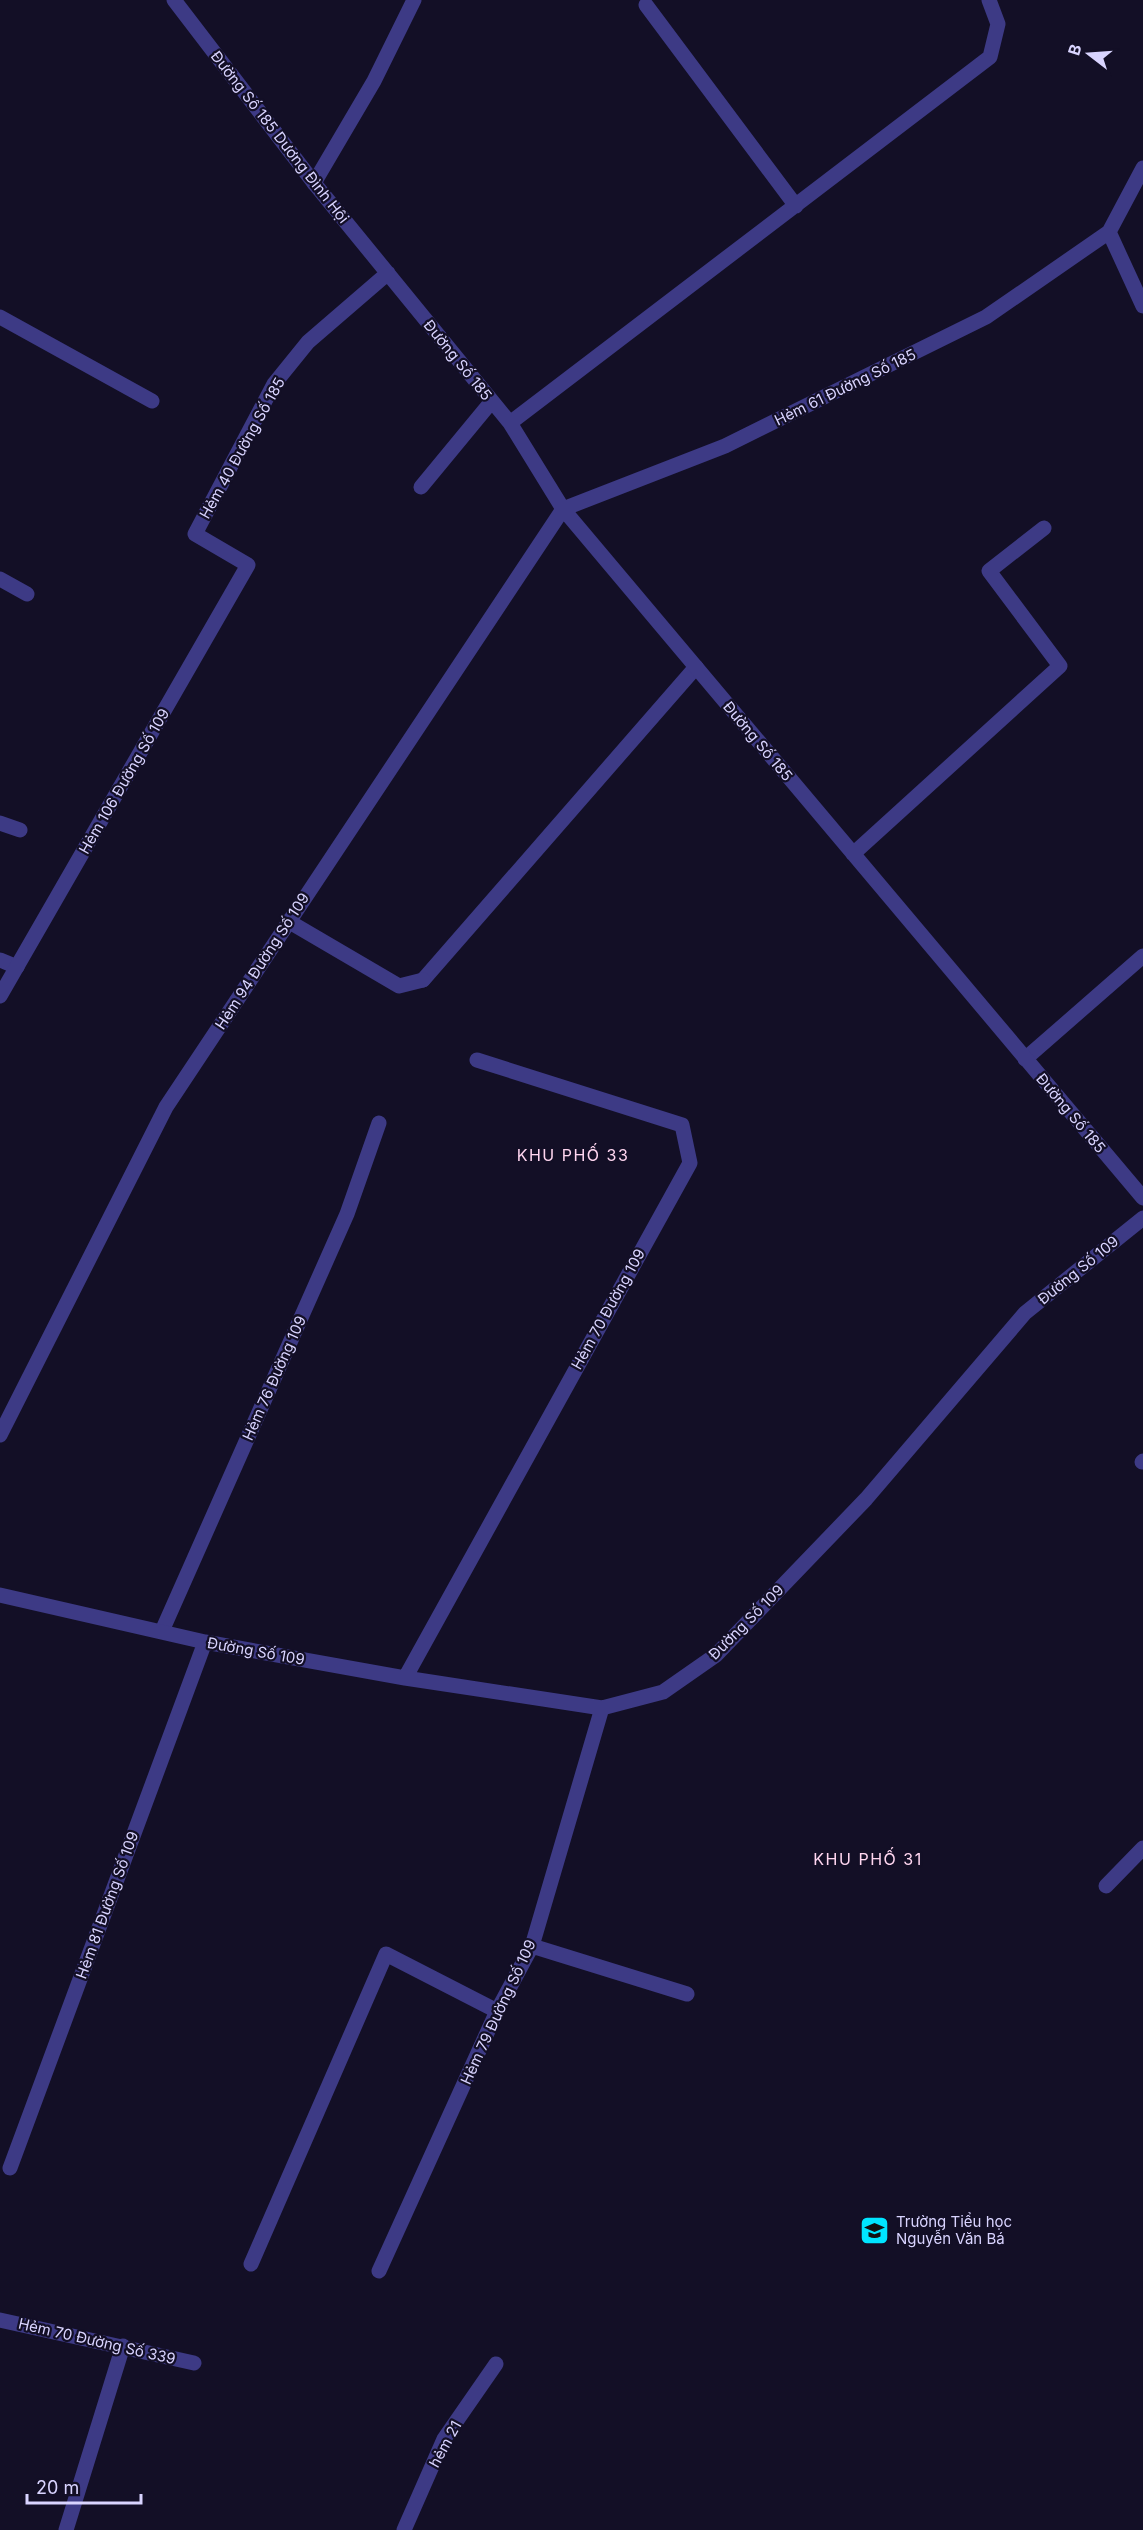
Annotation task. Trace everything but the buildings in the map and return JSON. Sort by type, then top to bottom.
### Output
[{"type":"street","name":"Đường Số 185 Dương Đình Hội","points":[[174,0],[314,183],[388,273]]},
{"type":"street","points":[[314,183],[374,81],[414,0]]},
{"type":"street","points":[[510,423],[990,57],[998,24],[989,0]]},
{"type":"street","points":[[646,5],[795,206]]},
{"type":"street","points":[[1143,168],[1109,232],[1143,306]]},
{"type":"street","name":"Hẻm 61 Đường Số 185","points":[[563,509],[725,446],[975,322],[1032,288],[1109,232]]},
{"type":"street","name":"Đường Số 185","points":[[388,273],[510,423],[563,509],[1143,1198]]},
{"type":"street","name":"Hẻm 40 Đường Số 185","points":[[248,566],[195,534],[274,384],[308,342],[388,273]]},
{"type":"street","points":[[0,317],[152,401]]},
{"type":"street","points":[[421,487],[492,401]]},
{"type":"street","name":"Hẻm 94 Đường Số 109","points":[[0,1435],[166,1107],[563,509]]},
{"type":"street","points":[[853,854],[1060,666],[990,571],[1044,528]]},
{"type":"street","name":"Hẻm 106 Đường Số 109","points":[[0,996],[248,566]]},
{"type":"street","points":[[0,579],[27,594]]},
{"type":"street","points":[[288,921],[399,986],[423,980],[696,667]]},
{"type":"street","points":[[0,823],[20,830]]},
{"type":"street","points":[[1025,1059],[1143,956]]},
{"type":"street","points":[[0,960],[17,967]]},
{"type":"street","name":"Hẻm 70 Đường 109","points":[[405,1678],[690,1163],[682,1125],[477,1060]]},
{"type":"street","name":"Hẻm 76 Đường 109","points":[[162,1632],[347,1214],[379,1123]]},
{"type":"street","name":"Đường Số 109","points":[[0,1595],[205,1642],[405,1678],[602,1708],[663,1692],[716,1655],[866,1499],[1025,1313],[1143,1218]]},
{"type":"street","name":"Hẻm 81 Đường Số 109","points":[[10,2168],[205,1642]]},
{"type":"street","name":"Hẻm 79 Đường Số 109","points":[[379,2271],[497,2011],[532,1946],[602,1708]]},
{"type":"street","points":[[1106,1886],[1143,1848]]},
{"type":"street","points":[[532,1946],[687,1994]]},
{"type":"street","points":[[251,2264],[386,1954],[497,2011]]},
{"type":"street","name":"Hẻm 70 Đường Số 339","points":[[0,2320],[194,2363]]},
{"type":"street","points":[[66,2530],[123,2346]]},
{"type":"street","name":"hẻm 21","points":[[404,2530],[444,2439],[496,2364]]},
{"type":"place","name":"Trường Tiểu học Nguyễn Văn Bá","points":[[875,2230]]},
{"type":"district","name":"KHU PHỐ 33","points":[[573,1155]]},
{"type":"district","name":"KHU PHỐ 31","points":[[868,1859]]}]
